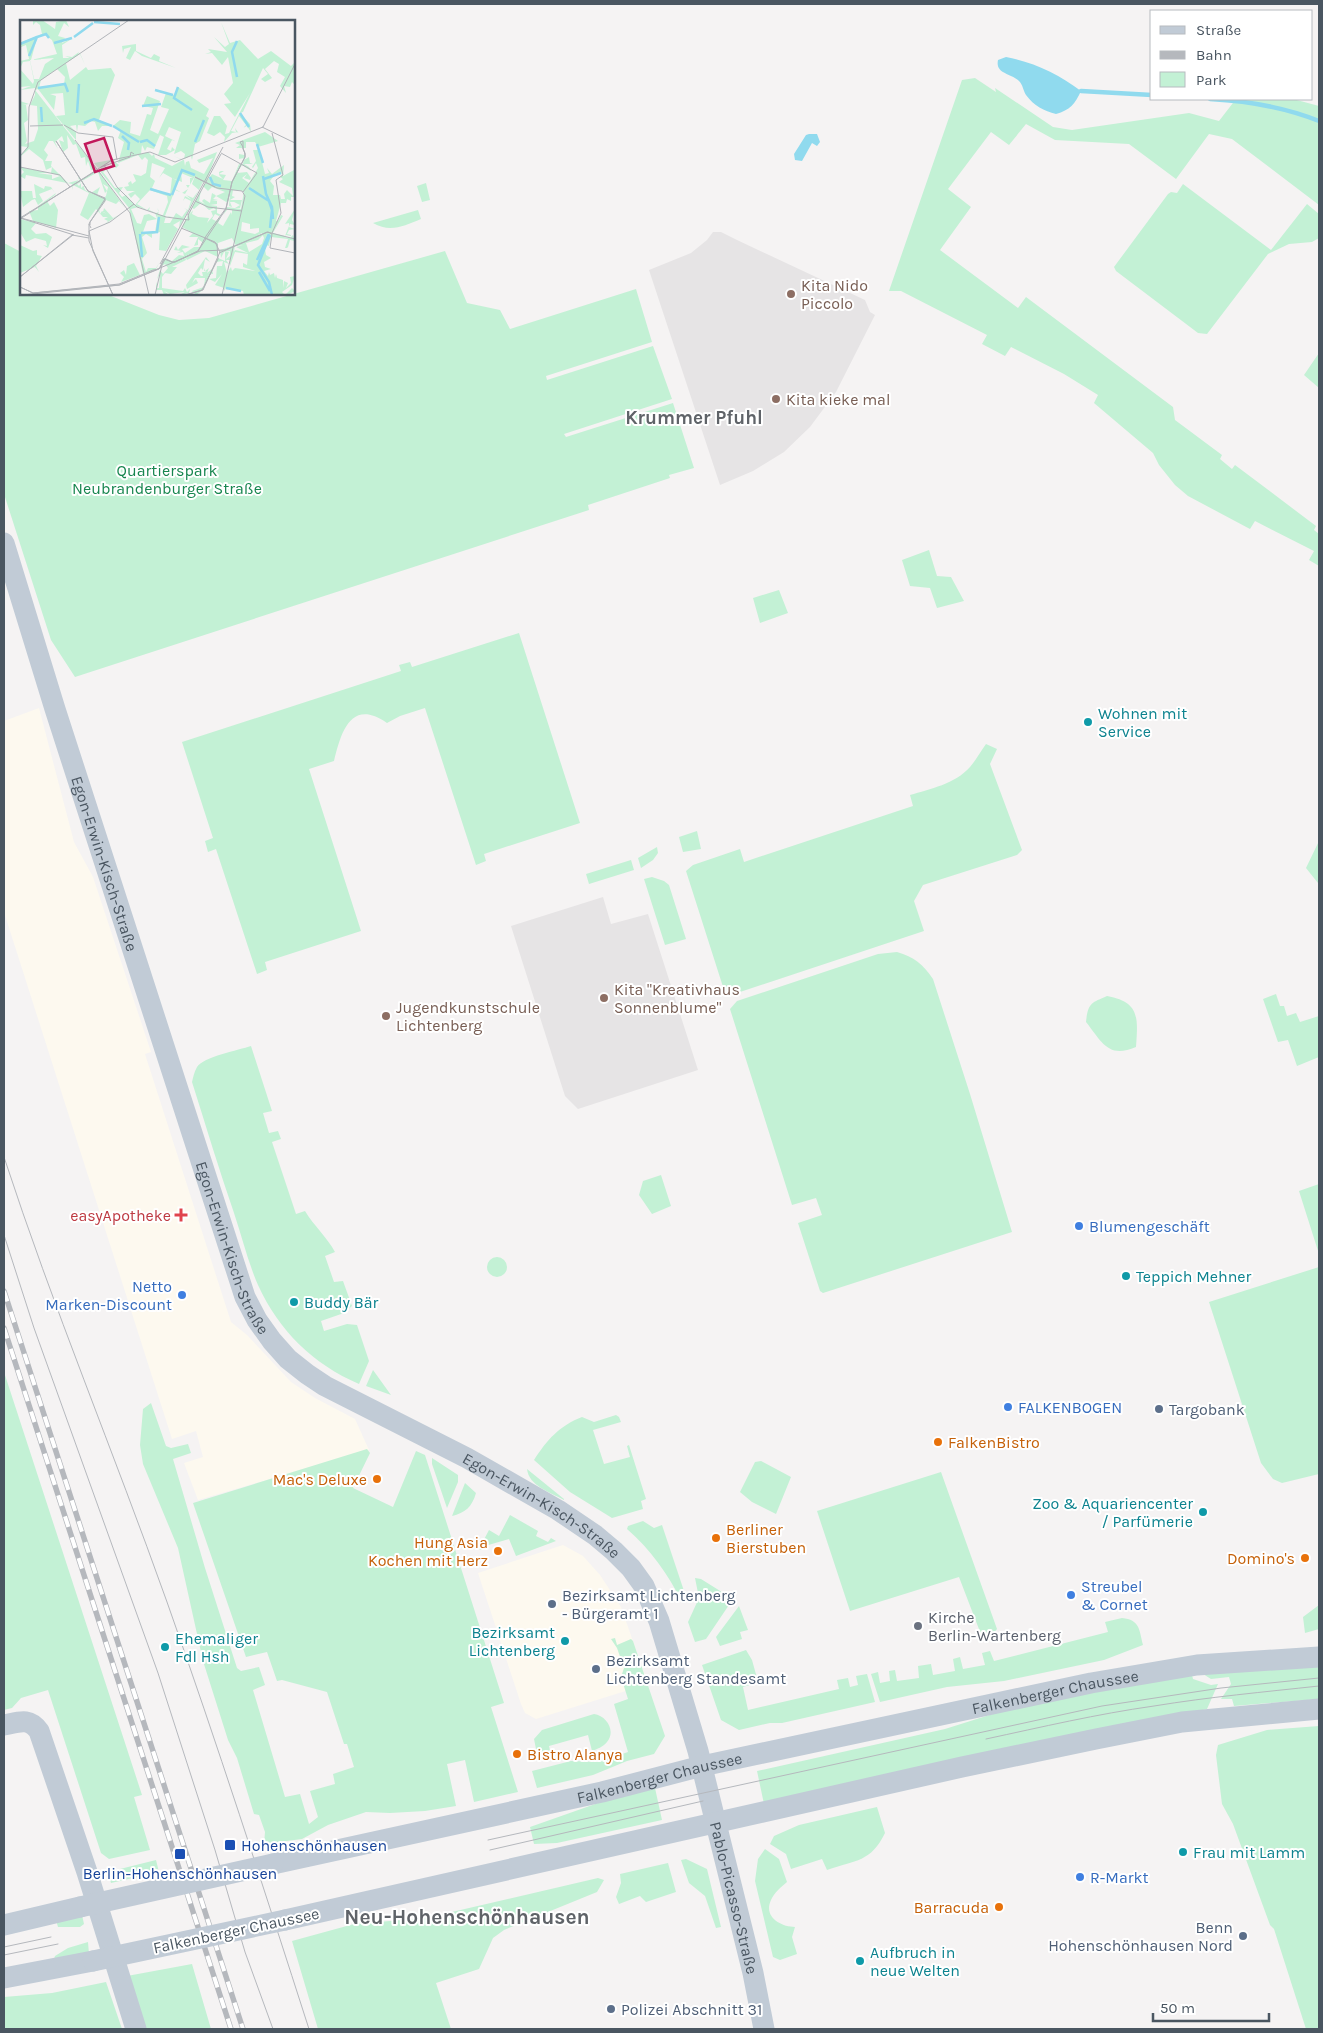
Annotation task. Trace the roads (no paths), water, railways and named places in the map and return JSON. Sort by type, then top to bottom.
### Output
[{"type":"main road","name":"Egon-Erwin-Kisch-Straße","points":[[4,543],[64,738],[245,1297],[257,1320],[288,1359],[325,1386],[435,1441],[505,1479],[579,1523],[614,1550],[631,1568],[644,1586],[654,1608],[702,1766]]},
{"type":"main road","name":"Falkenberger Chaussee","points":[[4,1925],[593,1794],[702,1766],[1091,1683],[1139,1674],[1241,1661],[1319,1656]]},
{"type":"main road","name":"Falkenberger Chaussee","points":[[4,1978],[285,1920],[962,1767],[1182,1722],[1319,1708]]},
{"type":"main road","points":[[4,1724],[24,1721],[34,1724],[40,1731],[87,1872],[136,2029]]},
{"type":"main road","name":"Pablo-Picasso-Straße","points":[[702,1766],[753,1972],[764,2029]]},
{"type":"water","points":[[1006,57],[1036,65],[1055,74],[1081,91],[1079,96],[1072,106],[1065,111],[1056,114],[1043,110],[1029,99],[1016,78],[1001,71],[998,60]]},
{"type":"water","points":[[817,134],[820,142],[817,146],[812,143],[802,161],[795,160],[794,154],[806,135]]},
{"type":"waterway","points":[[1081,91],[1150,95]]},
{"type":"waterway","points":[[1224,100],[1266,105],[1319,121]]},
{"type":"tram line","points":[[4,1157],[63,1324],[186,1655],[309,2029]]},
{"type":"tram line","points":[[4,1235],[34,1328],[158,1673],[215,1850],[245,1952],[273,2029]]},
{"type":"tram line","points":[[488,1840],[1102,1706],[1221,1688],[1319,1678]]},
{"type":"tram line","points":[[986,1739],[1133,1709],[1216,1697],[1319,1686]]},
{"type":"tram line","points":[[490,1850],[703,1801]]},
{"type":"tram line","points":[[4,1947],[51,1937]]},
{"type":"tram line","points":[[4,1955],[58,1944]]},
{"type":"railway","points":[[4,1291],[243,2029]]},
{"type":"railway","points":[[4,1328],[231,2029]]},
{"type":"place","name":"Kita Nido Piccolo","points":[[791,294]]},
{"type":"place","name":"Kita kieke mal","points":[[776,399]]},
{"type":"place","name":"Wohnen mit Service","points":[[1088,722]]},
{"type":"place","name":"Kita \"Kreativhaus Sonnenblume\"","points":[[604,998]]},
{"type":"place","name":"Jugendkunstschule Lichtenberg","points":[[386,1016]]},
{"type":"place","name":"easyApotheke","points":[[181,1215]]},
{"type":"place","name":"Blumengeschäft","points":[[1079,1226]]},
{"type":"place","name":"Teppich Mehner","points":[[1126,1276]]},
{"type":"place","name":"Netto Marken-Discount","points":[[182,1295]]},
{"type":"place","name":"Buddy Bär","points":[[294,1302]]},
{"type":"place","name":"FALKENBOGEN","points":[[1008,1407]]},
{"type":"place","name":"Targobank","points":[[1159,1409]]},
{"type":"place","name":"FalkenBistro","points":[[938,1442]]},
{"type":"place","name":"Mac's Deluxe","points":[[377,1479]]},
{"type":"place","name":"Zoo & Aquariencenter / Parfümerie","points":[[1203,1512]]},
{"type":"place","name":"Berliner Bierstuben","points":[[716,1538]]},
{"type":"place","name":"Hung Asia Kochen mit Herz","points":[[498,1551]]},
{"type":"place","name":"Domino's","points":[[1305,1558]]},
{"type":"place","name":"Streubel & Cornet","points":[[1071,1595]]},
{"type":"place","name":"Bezirksamt Lichtenberg - Bürgeramt 1","points":[[552,1604]]},
{"type":"place","name":"Kirche Berlin-Wartenberg","points":[[918,1626]]},
{"type":"place","name":"Bezirksamt Lichtenberg","points":[[565,1641]]},
{"type":"place","name":"Ehemaliger Fdl Hsh","points":[[165,1647]]},
{"type":"place","name":"Bezirksamt Lichtenberg Standesamt","points":[[596,1669]]},
{"type":"place","name":"Bistro Alanya","points":[[517,1754]]},
{"type":"place","name":"Hohenschönhausen","points":[[230,1845]]},
{"type":"place","name":"Frau mit Lamm","points":[[1183,1852]]},
{"type":"place","name":"Berlin-Hohenschönhausen","points":[[180,1854]]},
{"type":"place","name":"R-Markt","points":[[1080,1877]]},
{"type":"place","name":"Barracuda","points":[[999,1907]]},
{"type":"place","name":"Benn Hohenschönhausen Nord","points":[[1243,1936]]},
{"type":"place","name":"Aufbruch in neue Welten","points":[[860,1961]]},
{"type":"place","name":"Polizei Abschnitt 31","points":[[611,2009]]},
{"type":"district","name":"Krummer Pfuhl","points":[[694,417]]},
{"type":"district","name":"Neu-Hohenschönhausen","points":[[467,1917]]},
{"type":"park label","name":"Quartierspark Neubrandenburger Straße","points":[[167,479]]}]
